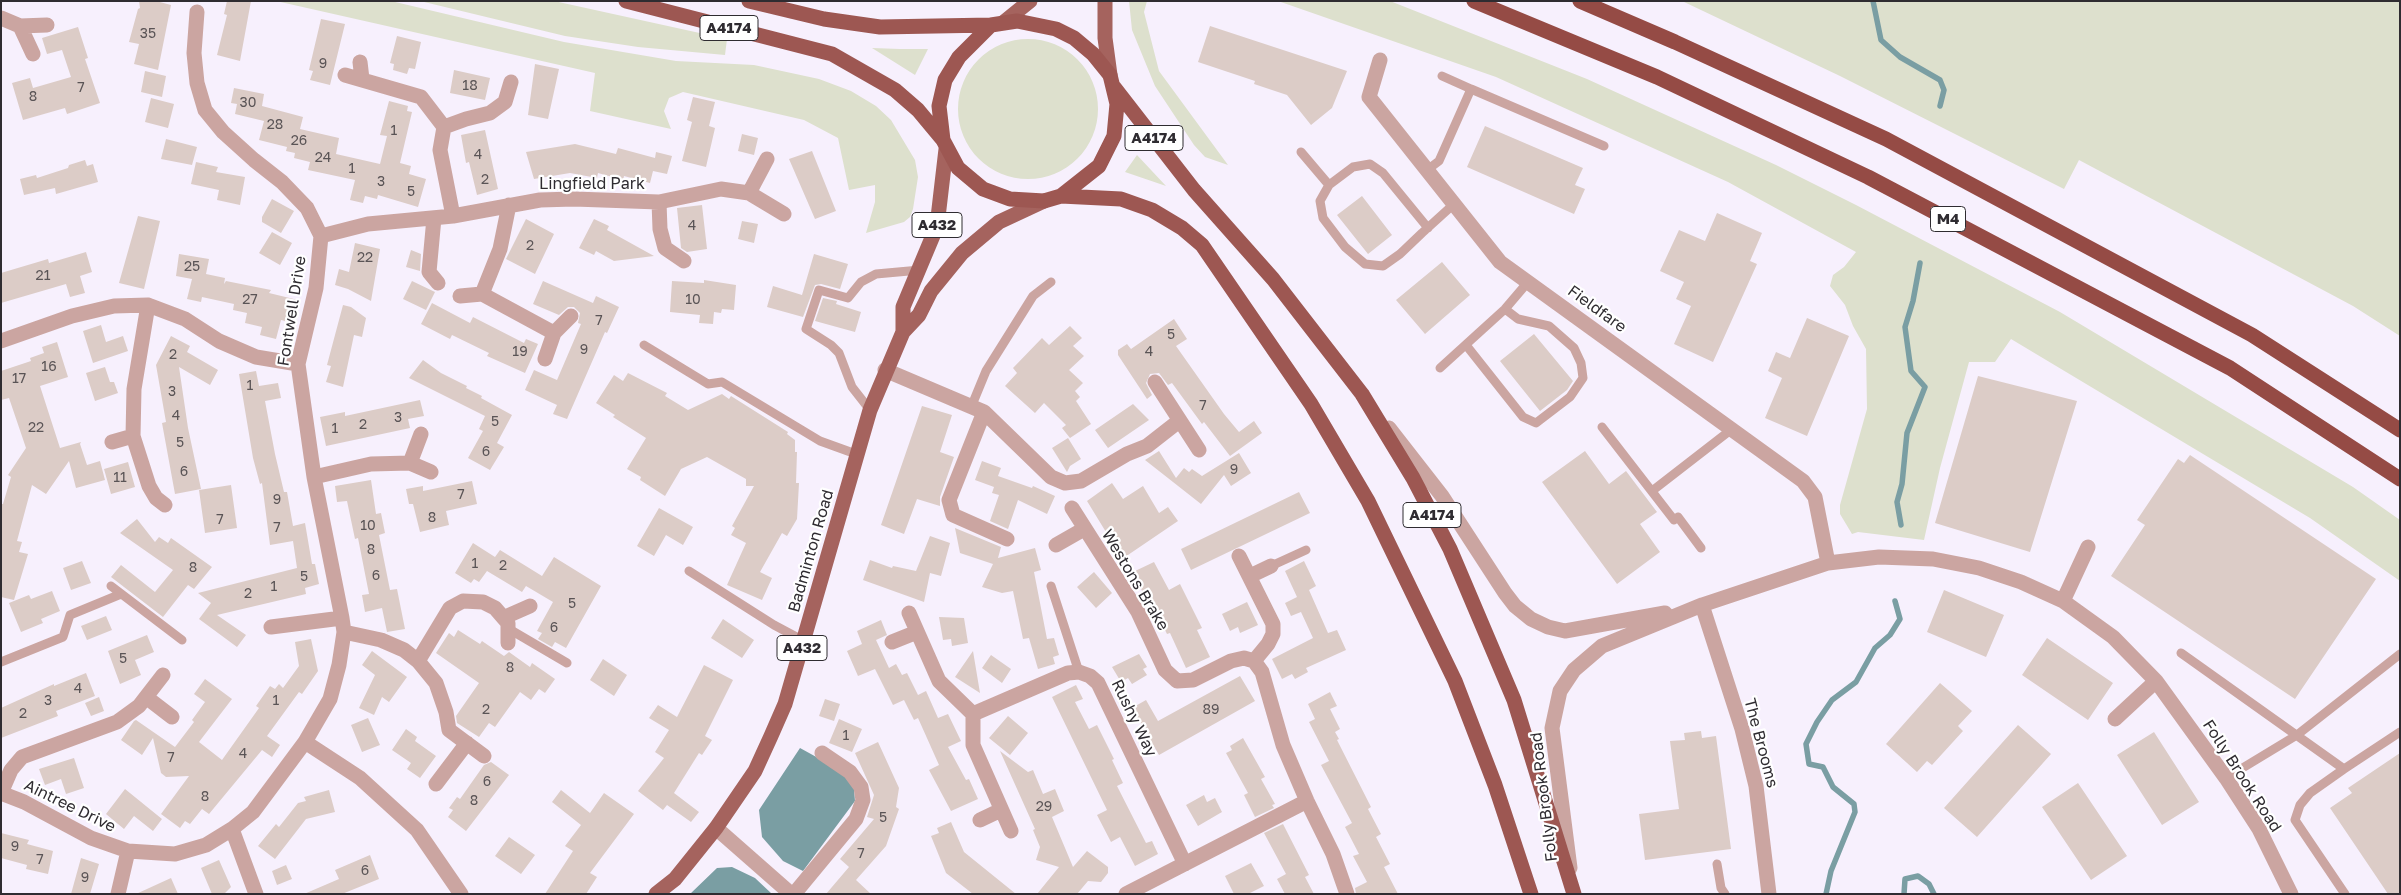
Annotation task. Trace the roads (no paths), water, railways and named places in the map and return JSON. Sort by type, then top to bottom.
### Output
[{"type":"highway","name":"A4174","points":[[626,1],[832,54],[895,90],[918,110],[945,145]]},
{"type":"highway","name":"A4174","points":[[749,1],[824,19],[880,27],[997,23]]},
{"type":"highway","name":"M4","points":[[1474,1],[1657,77],[1868,177],[2230,368],[2400,480]]},
{"type":"highway","name":"M4","points":[[1580,1],[1675,42],[1886,139],[2252,335],[2400,430]]},
{"type":"highway","points":[[1017,21],[1034,23],[1056,29],[1074,38],[1092,54],[1112,81],[1117,104],[1114,136],[1099,166],[1061,196],[1044,201],[1010,199],[983,189],[958,168],[945,145],[939,106],[945,80],[959,57],[997,23],[1017,21]]},
{"type":"highway","name":"A4174","points":[[1112,81],[1194,190],[1272,280],[1362,394],[1413,478],[1462,576],[1514,700],[1574,891]]},
{"type":"highway","name":"A4174","points":[[1061,196],[1121,198],[1152,210],[1182,228],[1202,245],[1311,404],[1368,500],[1455,681],[1495,784],[1531,894]]},
{"type":"main road","points":[[997,23],[1030,1]]},
{"type":"main road","points":[[1105,1],[1105,38],[1112,81]]},
{"type":"main road","name":"Badminton Road","points":[[903,332],[903,307],[937,226],[945,145]]},
{"type":"main road","name":"Badminton Road","points":[[656,894],[675,879],[716,828],[755,771],[772,736],[785,704],[804,641],[870,410],[885,370],[903,332],[919,314],[931,291],[962,253],[999,222],[1044,201]]},
{"type":"street","name":"Fontwell Drive","points":[[197,12],[194,53],[197,83],[206,110],[223,132],[282,182],[307,208],[321,236],[316,288],[298,364],[314,477],[343,625],[339,665],[330,699],[305,742]]},
{"type":"street","points":[[1,18],[20,26],[47,25]]},
{"type":"street","points":[[20,26],[33,54]]},
{"type":"street","name":"Fieldfare","points":[[1380,60],[1369,97],[1500,262],[1802,481],[1815,497],[1828,563]]},
{"type":"street","points":[[360,62],[362,79]]},
{"type":"street","points":[[344,75],[421,97],[444,127],[440,150],[453,216]]},
{"type":"street","points":[[444,127],[490,113],[505,102],[511,82]]},
{"type":"street","points":[[749,193],[768,159]]},
{"type":"street","name":"Lingfield Park","points":[[321,236],[368,224],[453,216],[540,200],[574,199],[659,202],[721,189],[749,193],[784,214]]},
{"type":"street","points":[[659,202],[660,229],[665,248],[684,261]]},
{"type":"street","points":[[482,294],[500,249],[509,205]]},
{"type":"street","points":[[434,218],[429,272],[438,283]]},
{"type":"street","points":[[460,296],[482,294],[554,332]]},
{"type":"street","points":[[1,341],[72,316],[114,306],[148,305],[185,319],[218,341],[256,357],[298,364]]},
{"type":"street","points":[[148,305],[134,389],[133,436],[148,486],[156,498],[165,505]]},
{"type":"street","points":[[546,358],[554,332],[571,316]]},
{"type":"street","points":[[885,370],[978,409],[1052,477],[1065,483],[1081,481],[1127,454],[1147,446],[1179,421]]},
{"type":"street","points":[[1155,382],[1199,450]]},
{"type":"street","name":"Folly Brook Road","points":[[1362,394],[1442,496],[1505,593],[1515,606],[1531,620],[1565,631],[1702,605]]},
{"type":"street","points":[[978,409],[949,500],[953,515],[1007,539]]},
{"type":"street","points":[[410,463],[421,434]]},
{"type":"street","points":[[112,442],[133,436]]},
{"type":"street","points":[[314,477],[371,464],[410,463],[431,472]]},
{"type":"street","name":"Westons Brake","points":[[1072,508],[1138,612],[1165,670],[1177,681],[1193,680],[1231,661],[1244,658],[1254,661]]},
{"type":"street","name":"Westons Brake","points":[[1056,545],[1084,529]]},
{"type":"street","points":[[2063,601],[2088,547]]},
{"type":"street","points":[[1239,556],[1273,624],[1273,634],[1268,644],[1254,661],[1262,672],[1283,745],[1307,801],[1333,854],[1348,894]]},
{"type":"street","name":"Folly Brook Road","points":[[1574,891],[1552,728],[1560,691],[1574,670],[1602,646],[1702,605],[1828,563],[1879,557],[1933,559],[1979,568],[2021,582],[2063,601],[2113,637],[2156,681],[2226,778],[2259,829],[2292,894]]},
{"type":"street","points":[[1250,576],[1271,566]]},
{"type":"street","points":[[418,661],[450,608],[463,601],[483,602],[495,608],[507,630],[530,606]]},
{"type":"street","name":"The Brooms","points":[[1702,605],[1742,729],[1756,786],[1769,894]]},
{"type":"street","points":[[909,614],[939,681],[973,714],[973,745],[1011,832]]},
{"type":"street","points":[[271,627],[343,625],[404,650],[418,661],[436,683],[446,712],[449,730],[484,756]]},
{"type":"street","points":[[892,642],[917,632]]},
{"type":"street","points":[[973,714],[1068,673],[1079,672]]},
{"type":"street","name":"Rushy Way","points":[[1079,672],[1098,682],[1185,864]]},
{"type":"street","points":[[1,793],[12,770],[22,757],[117,722],[139,706],[163,675]]},
{"type":"street","points":[[2115,719],[2156,681]]},
{"type":"street","points":[[146,697],[172,717]]},
{"type":"street","points":[[305,742],[360,778],[417,830],[461,894]]},
{"type":"street","name":"Aintree Drive","points":[[1,793],[24,802],[91,838],[128,851],[175,854],[206,845],[232,829],[253,812],[305,742]]},
{"type":"street","points":[[436,784],[467,743]]},
{"type":"street","points":[[716,828],[792,894],[856,819],[863,800],[861,787],[850,772],[822,753]]},
{"type":"street","points":[[1126,894],[1307,801]]},
{"type":"street","points":[[980,820],[1001,810]]},
{"type":"street","points":[[232,829],[256,894]]},
{"type":"street","points":[[118,894],[128,851]]},
{"type":"lane","points":[[1442,76],[1604,146]]},
{"type":"lane","points":[[1427,170],[1439,161],[1471,89]]},
{"type":"lane","points":[[1301,152],[1329,185]]},
{"type":"lane","points":[[1428,228],[1383,173],[1370,164],[1353,167],[1329,185],[1320,200],[1323,218],[1345,247],[1365,264],[1383,266],[1428,228],[1454,204]]},
{"type":"lane","points":[[870,410],[852,387],[839,353],[831,345],[806,329],[819,290],[848,298],[862,282],[876,274],[920,270]]},
{"type":"lane","points":[[978,409],[986,372],[1033,296],[1051,282]]},
{"type":"lane","points":[[1440,368],[1506,309],[1528,282]]},
{"type":"lane","points":[[1466,345],[1523,417],[1536,423],[1570,397],[1583,378],[1581,363],[1574,348],[1549,326],[1518,319],[1506,309]]},
{"type":"lane","points":[[644,346],[708,384],[722,382],[820,441],[856,454]]},
{"type":"lane","points":[[1602,427],[1674,520],[1678,517],[1701,548]]},
{"type":"lane","points":[[1652,491],[1732,429]]},
{"type":"lane","points":[[1271,566],[1306,550]]},
{"type":"lane","points":[[689,570],[774,625],[804,641]]},
{"type":"lane","points":[[111,586],[182,640]]},
{"type":"lane","points":[[1051,586],[1079,672]]},
{"type":"lane","points":[[1,662],[63,637],[70,615],[121,594]]},
{"type":"lane","points":[[507,630],[567,663]]},
{"type":"lane","points":[[2181,653],[2344,769]]},
{"type":"lane","points":[[2226,778],[2298,735],[2400,654]]},
{"type":"lane","points":[[2345,894],[2295,820],[2300,805],[2310,793],[2400,732]]},
{"type":"lane","points":[[1717,864],[1721,888],[1724,894]]},
{"type":"waterway","points":[[1873,1],[1881,40],[1900,57],[1940,80],[1944,90],[1940,106]]},
{"type":"waterway","points":[[1901,525],[1897,502],[1902,484],[1907,433],[1925,387],[1911,371],[1905,327],[1913,301],[1920,263]]},
{"type":"waterway","points":[[1826,894],[1831,871],[1855,812],[1854,804],[1833,787],[1823,767],[1809,764],[1806,744],[1817,722],[1832,700],[1856,682],[1875,648],[1890,635],[1900,619],[1895,601]]},
{"type":"waterway","points":[[1904,894],[1905,879],[1918,876],[1929,884],[1934,894]]}]
